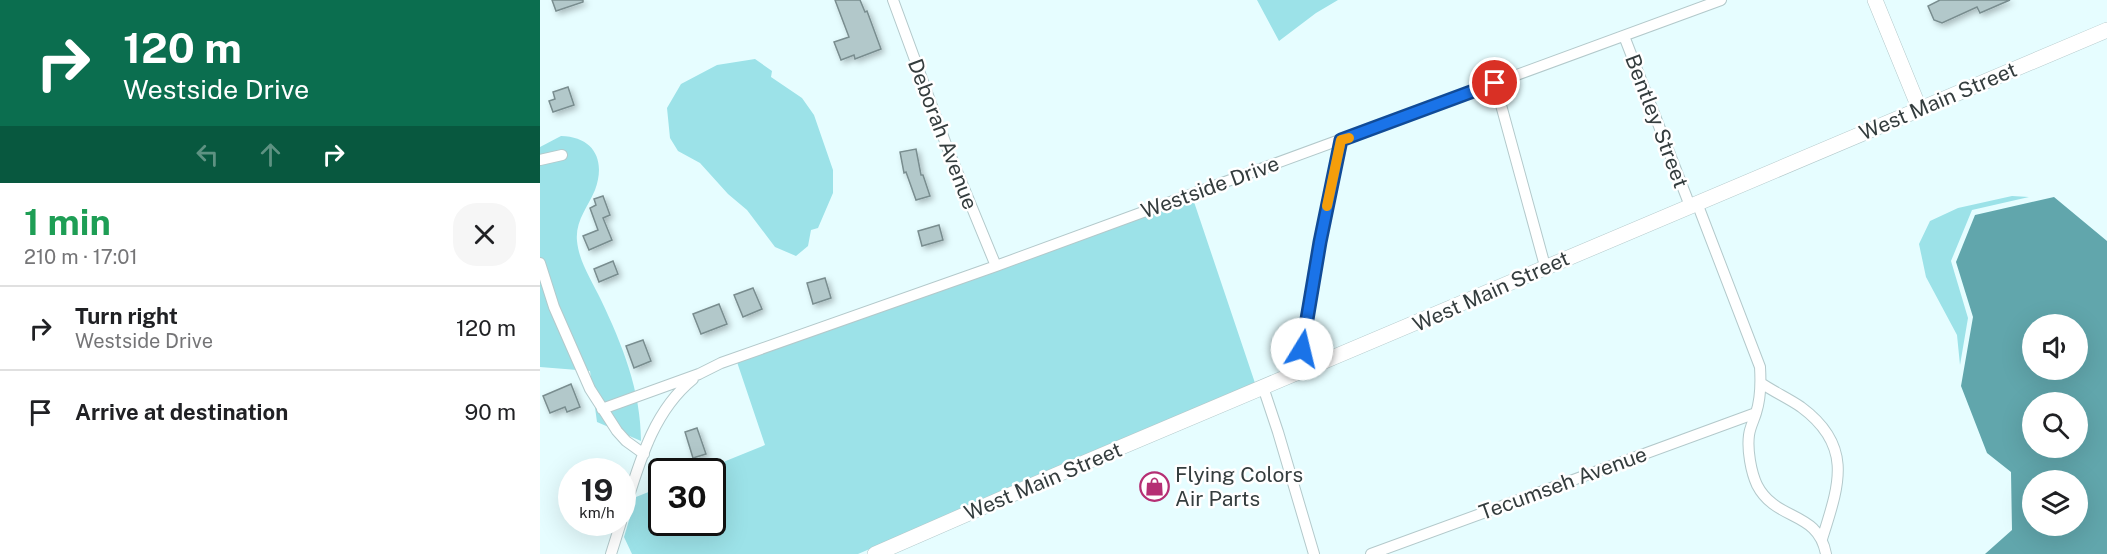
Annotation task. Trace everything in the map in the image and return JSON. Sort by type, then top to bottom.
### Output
[{"type":"main road","points":[[1875,0],[1920,110]]},
{"type":"main road","name":"West Main Street","points":[[875,554],[1545,266],[2107,30]]},
{"type":"street","name":"Deborah Avenue","points":[[893,0],[946,147],[996,266]]},
{"type":"street","name":"Westside Drive","points":[[602,409],[699,374],[730,360],[996,266],[1721,0]]},
{"type":"street","name":"Bentley Street","points":[[1624,36],[1760,367],[1761,383]]},
{"type":"street","points":[[1495,83],[1545,266]]},
{"type":"street","points":[[1307,369],[1302,340],[1341,140]]},
{"type":"street","points":[[540,160],[562,155]]},
{"type":"street","points":[[540,263],[554,306],[590,389],[626,441],[644,454]]},
{"type":"street","name":"Westside Drive","points":[[636,477],[659,418],[672,399],[699,374]]},
{"type":"street","points":[[1822,539],[1832,509],[1838,473],[1837,453],[1833,441],[1813,417],[1800,406],[1761,383],[1748,446],[1757,484],[1773,505],[1807,522],[1822,539],[1826,554]]},
{"type":"street","points":[[1263,387],[1314,554]]},
{"type":"street","name":"Tecumseh Avenue","points":[[1371,554],[1756,413]]},
{"type":"street","points":[[611,554],[617,536]]},
{"type":"shaded area","points":[[1257,0],[1338,0],[1316,13],[1279,41]]},
{"type":"shaded area","points":[[755,59],[772,71],[771,77],[802,98],[814,115],[833,170],[833,193],[818,228],[811,230],[808,246],[796,256],[775,247],[747,210],[728,194],[700,163],[678,151],[670,138],[667,108],[681,84],[717,65]]},
{"type":"shaded area","points":[[561,136],[582,141],[589,146],[598,160],[598,179],[595,190],[578,227],[578,249],[629,368],[638,404],[641,441],[597,422],[590,371],[540,367],[540,147]]},
{"type":"shaded area","points":[[1190,190],[1255,383],[858,554],[632,554],[624,537],[636,536],[636,497],[648,492],[648,536],[726,536],[726,461],[765,445],[737,362]]},
{"type":"shaded area","points":[[2012,196],[2029,197],[1972,210],[1951,261],[1968,318],[1960,365],[1957,335],[1926,277],[1919,244],[1930,221],[1958,208]]},
{"type":"shaded area","points":[[2054,197],[2107,241],[2107,554],[1985,554],[2012,530],[2011,472],[1987,453],[1961,386],[1973,317],[1956,262],[1975,215]]},
{"type":"building","points":[[552,0],[583,0],[583,2],[556,11]]},
{"type":"building","points":[[835,0],[860,0],[865,12],[867,11],[881,49],[855,59],[854,55],[841,60],[834,42],[849,37]]},
{"type":"building","points":[[1940,0],[2010,0],[1980,13],[1977,7],[1942,23],[1934,20],[1928,6]]},
{"type":"building","points":[[568,87],[574,105],[553,112],[549,101],[555,99],[553,92]]},
{"type":"building","points":[[916,149],[921,175],[923,175],[930,196],[916,200],[906,172],[904,173],[900,152]]},
{"type":"building","points":[[603,196],[610,215],[603,218],[612,240],[589,250],[583,236],[598,230],[590,208],[596,205],[594,199]]},
{"type":"building","points":[[939,225],[943,240],[922,246],[918,231]]},
{"type":"building","points":[[613,261],[618,274],[599,282],[594,269]]},
{"type":"building","points":[[825,278],[831,298],[813,304],[807,283]]},
{"type":"building","points":[[753,288],[762,309],[743,317],[734,295]]},
{"type":"building","points":[[719,304],[727,324],[701,334],[693,314]]},
{"type":"building","points":[[643,340],[651,361],[634,368],[626,346]]},
{"type":"building","points":[[571,384],[580,407],[567,412],[565,407],[550,413],[543,396]]},
{"type":"building","points":[[697,428],[706,454],[693,458],[685,432]]},
{"type":"slow traffic","points":[[1327,206],[1341,140],[1349,138]]},
{"type":"place","name":"Flying Colors Air Parts","points":[[1154,486]]},
{"type":"route","points":[[1302,349],[1320,242],[1341,140],[1495,83]]}]
